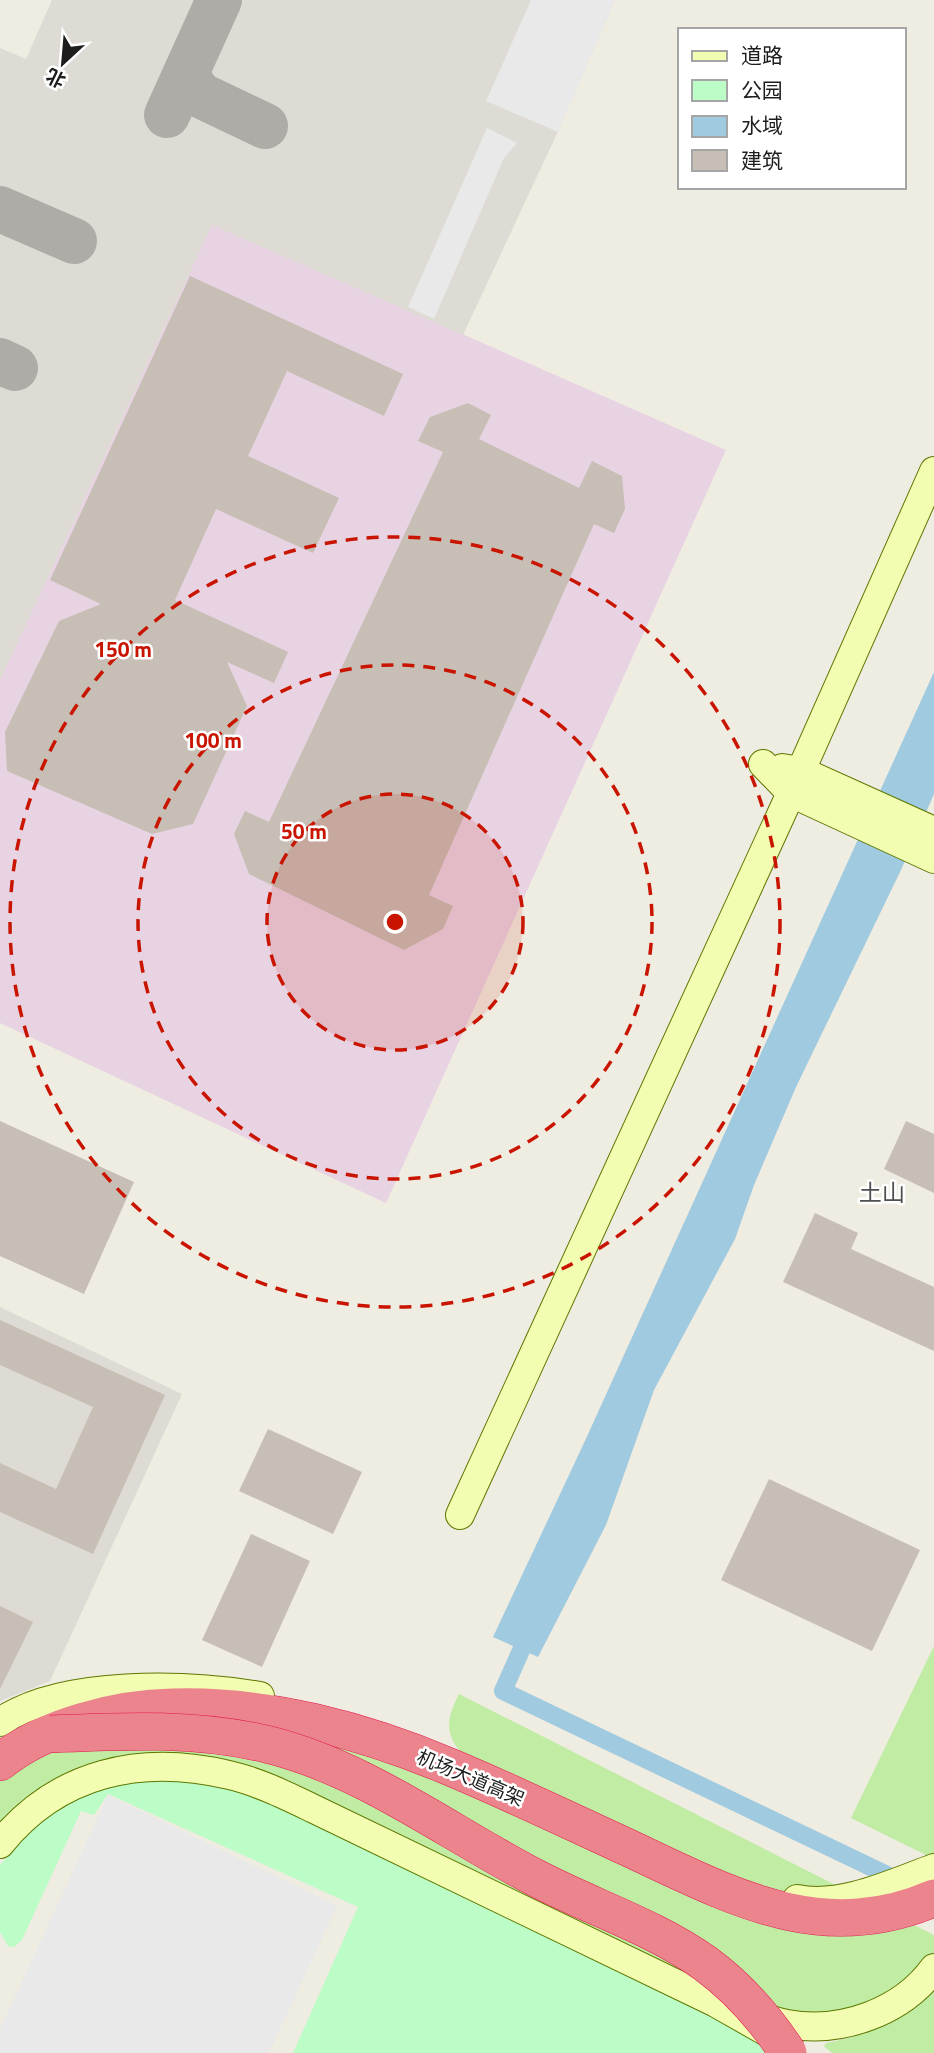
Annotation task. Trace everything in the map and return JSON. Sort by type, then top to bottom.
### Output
[{"type":"highway","name":"机场大道高架","points":[[0,1762],[11,1753],[50,1734],[94,1717],[140,1707],[191,1706],[243,1711],[301,1720],[397,1746],[448,1766],[729,1895],[777,1911],[821,1918],[863,1917],[915,1906],[934,1898]]},
{"type":"highway","points":[[50,1734],[138,1730],[222,1735],[302,1754],[337,1768],[536,1878],[668,1941],[704,1962],[757,2009],[788,2053]]},
{"type":"main road","points":[[460,1515],[796,782],[934,471]]},
{"type":"main road","points":[[796,782],[931,848]]},
{"type":"main road","points":[[0,1722],[56,1699],[102,1690],[222,1690],[278,1699],[369,1725],[439,1749],[673,1857],[750,1888],[812,1902],[864,1894],[934,1868]]},
{"type":"main road","points":[[0,1844],[40,1806],[71,1786],[109,1772],[189,1768],[229,1775],[268,1787],[716,2003],[805,2053]]},
{"type":"main road","points":[[716,2003],[787,2024],[807,2026],[847,2023],[892,2008],[934,1968]]},
{"type":"shaded area","points":[[52,0],[615,0],[554,140],[463,335],[212,225],[0,680],[0,48],[26,59]]},
{"type":"shaded area","points":[[531,0],[615,0],[558,132],[486,101]]},
{"type":"shaded area","points":[[487,128],[517,143],[504,158],[434,319],[408,307]]},
{"type":"shaded area","points":[[212,224],[726,450],[386,1203],[0,1023],[0,680]]},
{"type":"shaded area","points":[[0,1307],[182,1394],[50,1681],[0,1701]]},
{"type":"shaded area","points":[[108,1795],[337,1906],[269,2053],[0,2053],[0,2029]]},
{"type":"green space","points":[[934,1646],[934,1859],[851,1818]]},
{"type":"green space","points":[[459,1694],[934,1935],[934,1954],[931,1961],[866,2009],[787,2018],[195,1758],[0,1829],[0,1767],[136,1718],[464,1756],[453,1741],[449,1726],[451,1712]]},
{"type":"green space","points":[[160,1778],[212,1781],[267,1794],[795,2053],[293,2053],[358,1907],[108,1794],[94,1815],[81,1811],[22,1940],[14,1947],[8,1946],[0,1932],[0,1865],[25,1836],[47,1816],[71,1801],[101,1788]]},
{"type":"green space","points":[[934,1989],[934,2053],[832,2053],[824,2046],[826,2043],[857,2036],[884,2025],[910,2009]]},
{"type":"water","points":[[934,672],[934,794],[901,870],[796,1087],[754,1185],[735,1239],[654,1390],[606,1525],[538,1657],[493,1637],[584,1443]]},
{"type":"building","points":[[190,276],[403,374],[384,416],[287,371],[248,456],[339,498],[313,553],[216,509],[175,600],[288,652],[274,683],[227,662],[247,706],[193,824],[152,834],[7,771],[5,732],[59,621],[101,604],[50,580]]},
{"type":"building","points":[[468,403],[491,415],[479,439],[579,488],[592,461],[622,476],[625,509],[614,533],[594,524],[429,895],[453,906],[443,929],[404,950],[249,874],[234,834],[245,811],[269,822],[443,452],[418,441],[430,417]]},
{"type":"building","points":[[0,1121],[134,1182],[84,1294],[0,1256]]},
{"type":"building","points":[[906,1121],[934,1134],[934,1193],[884,1169]]},
{"type":"building","points":[[815,1213],[858,1233],[851,1249],[934,1287],[934,1351],[783,1282]]},
{"type":"building","points":[[0,1320],[165,1395],[93,1554],[0,1512],[0,1463],[56,1489],[93,1407],[0,1365]]},
{"type":"building","points":[[268,1429],[362,1472],[333,1534],[239,1491]]},
{"type":"building","points":[[769,1479],[920,1550],[872,1651],[721,1580]]},
{"type":"building","points":[[251,1534],[310,1561],[262,1667],[202,1640]]},
{"type":"building","points":[[0,1606],[33,1622],[0,1689]]},
{"type":"waterway","points":[[530,1630],[503,1691],[904,1883]]},
{"type":"taxiway","points":[[167,115],[219,0]]},
{"type":"taxiway","points":[[188,70],[192,84],[202,96],[265,126]]},
{"type":"taxiway","points":[[0,209],[74,241]]},
{"type":"taxiway","points":[[0,361],[15,368]]},
{"type":"district","name":"土山","points":[[882,1192]]}]
